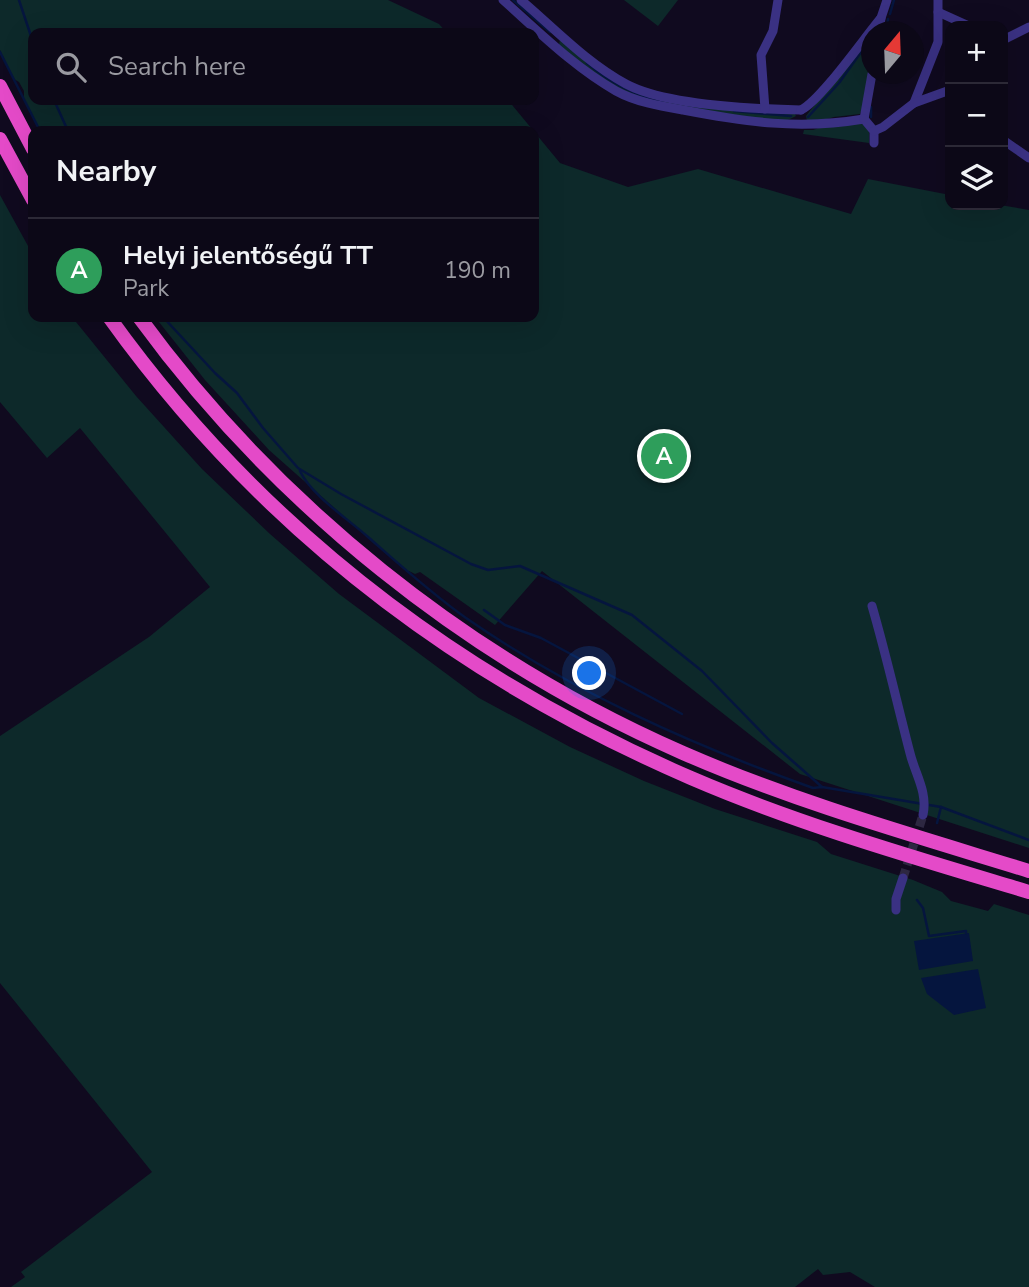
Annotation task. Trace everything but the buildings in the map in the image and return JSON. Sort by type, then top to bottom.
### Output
[{"type":"highway","points":[[0,86],[28,139]]},
{"type":"highway","points":[[0,139],[28,191]]},
{"type":"highway","points":[[113,322],[190,420],[302,533],[352,577],[415,625],[487,671],[581,726],[693,779],[843,834],[1029,892]]},
{"type":"highway","points":[[143,322],[177,367],[230,428],[319,515],[428,607],[525,672],[650,738],[743,778],[859,819],[1029,871]]},
{"type":"street","points":[[503,0],[535,28]]},
{"type":"street","points":[[521,0],[591,60],[634,88],[664,97],[765,109],[802,120]]},
{"type":"street","points":[[765,109],[761,55],[773,31],[778,0]]},
{"type":"street","points":[[881,21],[887,0]]},
{"type":"street","points":[[914,103],[938,42],[939,0]]},
{"type":"street","points":[[938,12],[958,21]]},
{"type":"street","points":[[802,120],[808,106],[881,18]]},
{"type":"street","points":[[1008,38],[1029,27]]},
{"type":"street","points":[[539,32],[562,52],[623,95],[706,115],[761,123],[863,119],[874,131],[874,143]]},
{"type":"street","points":[[863,119],[870,84]]},
{"type":"street","points":[[874,131],[914,103],[945,92]]},
{"type":"street","points":[[1008,143],[1029,158]]},
{"type":"street","points":[[872,606],[888,659],[924,807]]},
{"type":"street","points":[[896,910],[902,878]]},
{"type":"green space","points":[[0,0],[388,0],[443,28],[28,28],[28,105],[512,105],[530,126],[38,126],[24,100],[24,91],[14,79],[0,50]]},
{"type":"green space","points":[[624,0],[678,0],[658,26]]},
{"type":"green space","points":[[560,39],[639,92],[794,112],[796,116],[784,122],[638,98],[606,82],[559,45]]},
{"type":"green space","points":[[861,47],[861,84],[868,84],[860,114],[816,122],[807,121],[806,116]]},
{"type":"green space","points":[[861,123],[869,128],[869,143],[803,134],[804,130],[831,124]]},
{"type":"green space","points":[[539,138],[560,163],[628,187],[698,169],[851,214],[868,179],[945,194],[945,210],[1008,210],[1008,206],[1029,210],[1029,848],[800,774],[542,571],[495,625],[420,572],[408,573],[269,450],[205,380],[159,322],[539,322]]},
{"type":"green space","points":[[0,195],[28,246],[28,322],[76,322],[136,396],[202,469],[270,534],[339,594],[479,698],[570,747],[644,781],[715,809],[817,842],[831,854],[913,880],[942,892],[951,901],[988,911],[994,904],[1029,915],[1029,1287],[875,1287],[850,1272],[823,1275],[818,1269],[795,1287],[11,1287],[25,1277],[21,1272],[152,1172],[0,983],[0,736],[149,637],[210,587],[80,428],[47,458],[0,402]]},
{"type":"water","points":[[969,933],[973,961],[919,970],[914,941]]},
{"type":"water","points":[[978,969],[986,1008],[954,1015],[927,994],[921,978]]},
{"type":"waterway","points":[[19,0],[28,28]]},
{"type":"waterway","points":[[513,0],[550,32]]},
{"type":"waterway","points":[[890,14],[894,0]]},
{"type":"waterway","points":[[0,52],[37,126]]},
{"type":"waterway","points":[[808,117],[839,83],[861,52]]},
{"type":"waterway","points":[[587,63],[622,87],[662,101]]},
{"type":"waterway","points":[[56,105],[66,126]]},
{"type":"waterway","points":[[871,107],[871,117]]},
{"type":"waterway","points":[[734,111],[791,116]]},
{"type":"waterway","points":[[168,322],[237,393],[298,468],[471,564],[488,570],[520,566],[632,615],[702,671],[772,743],[822,787]]},
{"type":"waterway","points":[[300,471],[321,498],[441,599],[548,670],[678,735],[813,788],[822,787],[941,807],[937,823]]},
{"type":"waterway","points":[[484,610],[505,625],[541,638],[682,714]]},
{"type":"waterway","points":[[941,807],[1029,840]]},
{"type":"waterway","points":[[917,900],[923,908],[929,936],[966,933]]},
{"type":"tunnel","points":[[903,878],[923,815]]},
{"type":"place","name":"Helyi jelentőségű TT","points":[[664,456]]}]
